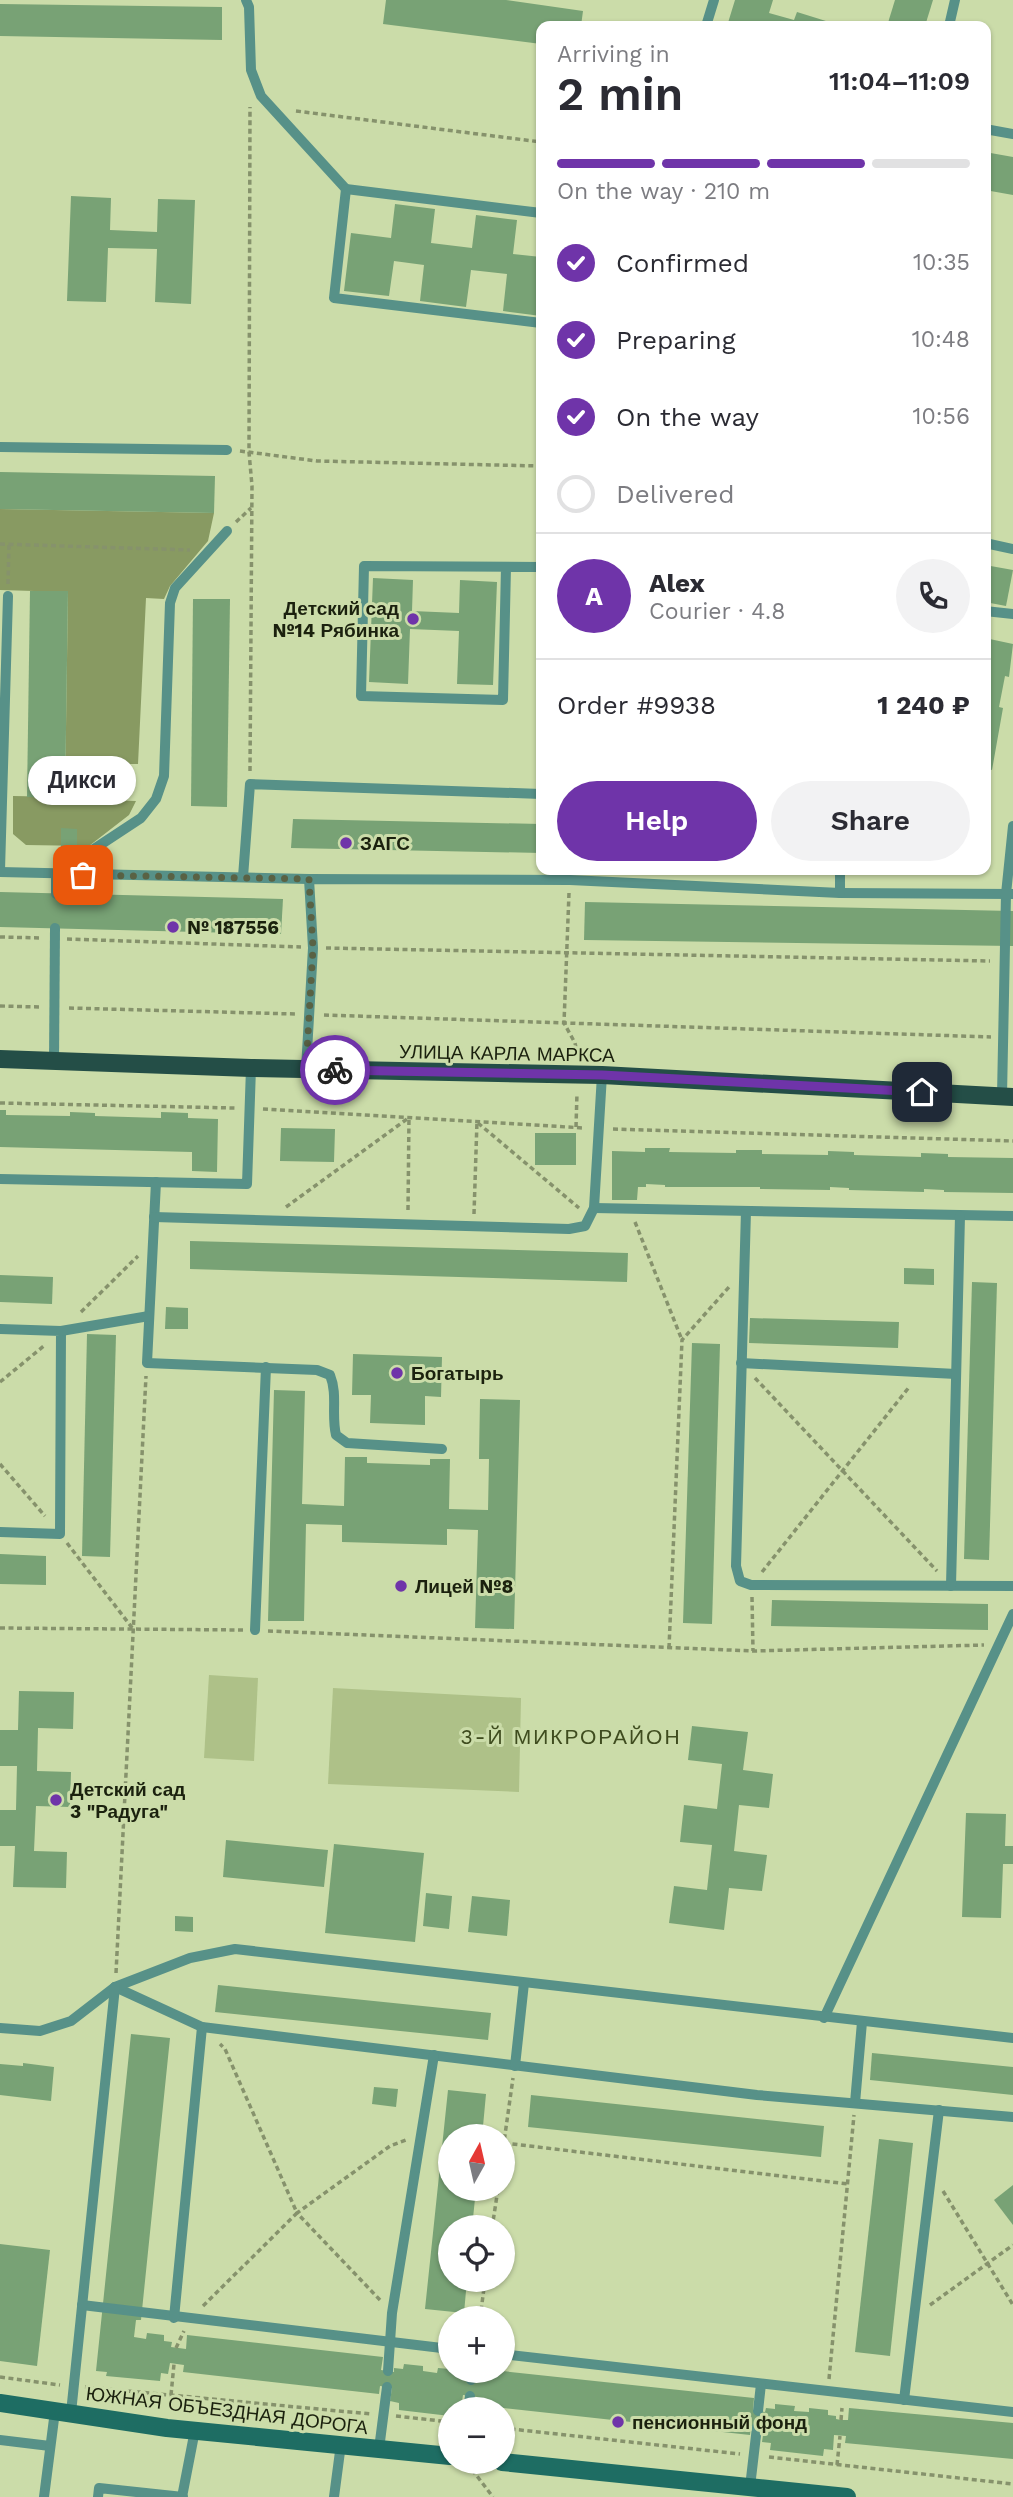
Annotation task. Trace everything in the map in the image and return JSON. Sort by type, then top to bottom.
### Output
[{"type":"main road","name":"УЛИЦА КАРЛА МАРКСА","points":[[0,1059],[251,1069],[578,1074],[1008,1097]]},
{"type":"street","name":"ЮЖНАЯ ОБЪЕЗДНАЯ ДОРОГА","points":[[0,2403],[195,2430],[438,2455]]},
{"type":"street","points":[[515,2463],[847,2497]]},
{"type":"lane","points":[[246,0],[250,7],[251,69],[261,96],[346,189],[536,213]]},
{"type":"lane","points":[[708,21],[714,0]]},
{"type":"lane","points":[[950,21],[955,0]]},
{"type":"lane","points":[[991,130],[1013,134]]},
{"type":"lane","points":[[346,189],[334,298],[536,322]]},
{"type":"lane","points":[[0,447],[227,450]]},
{"type":"lane","points":[[56,874],[141,818],[156,799],[164,776],[170,603],[176,588],[228,531]]},
{"type":"lane","points":[[991,544],[1013,549]]},
{"type":"lane","points":[[506,567],[503,701],[361,696],[364,566],[536,567]]},
{"type":"lane","points":[[8,596],[0,871],[309,879],[570,880],[840,893],[1010,894]]},
{"type":"lane","points":[[991,612],[1013,614]]},
{"type":"lane","points":[[243,877],[250,784],[536,794]]},
{"type":"lane","points":[[1008,1097],[1005,1038],[1006,962],[1013,826]]},
{"type":"lane","points":[[55,894],[56,874]]},
{"type":"lane","points":[[611,875],[611,882]]},
{"type":"lane","points":[[840,875],[840,893]]},
{"type":"lane","points":[[306,1069],[313,948],[309,879]]},
{"type":"lane","points":[[54,1062],[55,934]]},
{"type":"lane","points":[[0,1179],[247,1184],[251,1069]]},
{"type":"lane","points":[[154,1217],[569,1229],[585,1226],[592,1212],[602,1075]]},
{"type":"lane","points":[[156,1182],[147,1363],[317,1370],[330,1375],[335,1389],[332,1421],[336,1434],[347,1443],[442,1448]]},
{"type":"lane","points":[[592,1212],[629,1208],[1013,1216]]},
{"type":"lane","points":[[746,1211],[736,1566],[740,1581],[751,1585],[1013,1586]]},
{"type":"lane","points":[[951,1586],[960,1216]]},
{"type":"lane","points":[[0,1329],[61,1331],[149,1316]]},
{"type":"lane","points":[[0,1532],[61,1534],[61,1331]]},
{"type":"lane","points":[[741,1363],[956,1374]]},
{"type":"lane","points":[[255,1630],[266,1367]]},
{"type":"lane","points":[[824,2018],[1013,1614]]},
{"type":"lane","points":[[0,2028],[40,2031],[71,2021],[115,1987],[190,1958],[235,1950],[1013,2038]]},
{"type":"lane","points":[[515,2066],[524,1983]]},
{"type":"lane","points":[[115,1987],[202,2027],[757,2095],[1013,2117]]},
{"type":"lane","points":[[44,2497],[50,2446],[73,2386],[115,1987]]},
{"type":"lane","points":[[855,2103],[862,2022]]},
{"type":"lane","points":[[174,2318],[202,2027]]},
{"type":"lane","points":[[388,2371],[392,2313],[434,2055]]},
{"type":"lane","points":[[904,2400],[939,2110]]},
{"type":"lane","points":[[82,2305],[103,2308]]},
{"type":"lane","points":[[82,2305],[438,2348]]},
{"type":"lane","points":[[515,2356],[1013,2412]]},
{"type":"lane","points":[[758,2411],[761,2384]]},
{"type":"lane","points":[[379,2449],[387,2387]]},
{"type":"lane","points":[[750,2487],[757,2427]]},
{"type":"lane","points":[[98,2497],[99,2488],[182,2497],[195,2430]]},
{"type":"lane","points":[[0,2440],[50,2446]]},
{"type":"lane","points":[[334,2497],[341,2444]]},
{"type":"path","points":[[250,784],[251,69]]},
{"type":"path","points":[[273,108],[536,141]]},
{"type":"path","points":[[227,450],[317,461],[536,466]]},
{"type":"path","points":[[228,531],[252,508]]},
{"type":"path","points":[[0,544],[210,550]]},
{"type":"path","points":[[8,596],[9,544]]},
{"type":"path","points":[[570,880],[564,1023],[575,1043],[578,1056],[576,1127]]},
{"type":"path","points":[[0,937],[55,934],[313,948],[1006,962]]},
{"type":"path","points":[[0,1006],[1005,1038]]},
{"type":"path","points":[[0,1103],[251,1108],[598,1129],[1013,1140]]},
{"type":"path","points":[[268,1220],[409,1117]]},
{"type":"path","points":[[408,1224],[409,1117]]},
{"type":"path","points":[[477,1121],[592,1212]]},
{"type":"path","points":[[473,1226],[477,1121]]},
{"type":"path","points":[[629,1208],[682,1340],[669,1648]]},
{"type":"path","points":[[0,1382],[61,1331],[152,1242]]},
{"type":"path","points":[[682,1340],[744,1269]]},
{"type":"path","points":[[115,1987],[147,1363]]},
{"type":"path","points":[[741,1363],[951,1586]]},
{"type":"path","points":[[753,1651],[751,1585],[921,1373]]},
{"type":"path","points":[[0,1628],[255,1630],[753,1651],[999,1644]]},
{"type":"path","points":[[202,2027],[225,2049],[297,2213],[392,2313]]},
{"type":"path","points":[[507,2124],[515,2066]]},
{"type":"path","points":[[828,2391],[855,2103]]},
{"type":"path","points":[[190,2319],[297,2213],[390,2147],[421,2134]]},
{"type":"path","points":[[515,2144],[848,2184]]},
{"type":"path","points":[[931,2171],[1013,2305]]},
{"type":"path","points":[[914,2317],[1013,2245]]},
{"type":"path","points":[[171,2395],[174,2364]]},
{"type":"path","points":[[0,2377],[438,2422]]},
{"type":"path","points":[[515,2429],[1013,2483]]},
{"type":"path","points":[[837,2465],[840,2436]]},
{"type":"path","points":[[476,2474],[493,2497]]},
{"type":"green space","points":[[0,509],[214,513],[208,541],[170,586],[164,599],[146,598],[138,764],[101,764],[101,800],[136,801],[129,815],[89,846],[26,845],[13,834],[13,796],[65,797],[68,592],[0,590]]},
{"type":"green space","points":[[209,1675],[258,1678],[254,1761],[204,1758]]},
{"type":"green space","points":[[333,1688],[521,1698],[519,1792],[328,1784]]},
{"type":"building","points":[[386,0],[506,0],[583,11],[582,21],[536,21],[536,43],[383,24]]},
{"type":"building","points":[[735,0],[773,0],[769,13],[794,20],[797,12],[826,21],[729,21]]},
{"type":"building","points":[[895,0],[933,0],[927,21],[889,21]]},
{"type":"building","points":[[0,4],[222,7],[222,40],[0,36]]},
{"type":"building","points":[[991,153],[1013,157],[1013,195],[991,191]]},
{"type":"building","points":[[71,196],[111,198],[110,230],[157,232],[158,199],[195,200],[191,304],[155,302],[157,249],[108,248],[106,302],[67,301]]},
{"type":"building","points":[[395,204],[435,209],[431,243],[472,248],[476,215],[517,220],[513,254],[536,256],[536,315],[503,311],[507,274],[471,270],[466,307],[420,301],[424,265],[394,261],[389,296],[344,291],[351,233],[391,238]]},
{"type":"building","points":[[0,472],[215,476],[214,513],[0,509]]},
{"type":"building","points":[[991,566],[1013,570],[1006,606],[991,603]]},
{"type":"building","points":[[373,578],[413,580],[412,611],[459,613],[460,580],[497,582],[493,685],[457,684],[459,631],[410,629],[408,684],[369,682]]},
{"type":"building","points":[[30,591],[68,591],[65,798],[27,797]]},
{"type":"building","points":[[193,599],[230,599],[227,807],[191,806]]},
{"type":"building","points":[[991,639],[1013,644],[1009,677],[1005,676],[999,707],[1003,708],[992,770]]},
{"type":"building","points":[[293,819],[536,824],[536,853],[291,848]]},
{"type":"building","points":[[61,828],[77,829],[77,847],[61,847]]},
{"type":"building","points":[[0,892],[283,899],[281,934],[0,927]]},
{"type":"building","points":[[585,902],[1013,911],[1013,946],[584,940]]},
{"type":"building","points":[[0,1110],[6,1110],[6,1115],[70,1116],[70,1112],[95,1113],[95,1116],[161,1118],[161,1112],[188,1113],[188,1118],[218,1119],[217,1172],[192,1171],[192,1152],[0,1147]]},
{"type":"building","points":[[281,1128],[335,1129],[334,1162],[280,1161]]},
{"type":"building","points":[[535,1133],[576,1133],[576,1165],[535,1165]]},
{"type":"building","points":[[645,1148],[670,1148],[669,1152],[736,1153],[736,1150],[762,1150],[762,1154],[828,1155],[828,1151],[854,1152],[854,1155],[921,1157],[921,1153],[948,1154],[948,1157],[1013,1158],[1013,1193],[924,1189],[924,1192],[849,1190],[830,1187],[830,1190],[665,1187],[646,1184],[646,1187],[638,1187],[637,1200],[612,1200],[612,1151],[645,1152]]},
{"type":"building","points":[[190,1241],[628,1253],[627,1282],[190,1269]]},
{"type":"building","points":[[904,1268],[934,1269],[934,1285],[904,1284]]},
{"type":"building","points":[[0,1275],[53,1277],[52,1304],[0,1302]]},
{"type":"building","points":[[972,1282],[997,1283],[989,1560],[964,1559]]},
{"type":"building","points":[[166,1307],[188,1308],[188,1329],[165,1329]]},
{"type":"building","points":[[750,1318],[899,1322],[898,1348],[749,1343]]},
{"type":"building","points":[[87,1334],[116,1335],[110,1557],[82,1556]]},
{"type":"building","points":[[692,1343],[720,1344],[712,1624],[683,1623]]},
{"type":"building","points":[[353,1354],[442,1357],[441,1397],[425,1396],[425,1425],[370,1423],[371,1395],[352,1395]]},
{"type":"building","points":[[274,1390],[305,1391],[302,1504],[344,1506],[345,1457],[367,1457],[367,1463],[430,1465],[430,1459],[450,1459],[449,1509],[488,1510],[489,1459],[479,1459],[480,1399],[520,1400],[514,1629],[475,1628],[478,1530],[447,1529],[447,1545],[342,1542],[342,1525],[306,1524],[304,1621],[268,1621]]},
{"type":"building","points":[[0,1554],[46,1556],[46,1585],[0,1584]]},
{"type":"building","points":[[772,1600],[988,1604],[988,1630],[771,1626]]},
{"type":"building","points":[[19,1691],[74,1692],[73,1729],[38,1728],[37,1771],[71,1772],[70,1807],[36,1806],[34,1851],[67,1852],[66,1888],[13,1887],[15,1846],[0,1846],[0,1810],[16,1810],[17,1766],[0,1766],[0,1730],[18,1730]]},
{"type":"building","points":[[692,1726],[748,1732],[743,1770],[773,1774],[769,1808],[739,1805],[734,1851],[767,1855],[762,1891],[729,1888],[724,1930],[669,1923],[674,1886],[707,1890],[712,1845],[680,1842],[684,1805],[717,1809],[722,1764],[688,1760]]},
{"type":"building","points":[[966,1813],[1006,1814],[1005,1846],[1013,1846],[1013,1864],[1003,1864],[1001,1918],[962,1917]]},
{"type":"building","points":[[226,1840],[328,1850],[324,1887],[223,1877]]},
{"type":"building","points":[[334,1844],[424,1853],[415,1942],[325,1933]]},
{"type":"building","points":[[426,1893],[452,1896],[449,1929],[423,1926]]},
{"type":"building","points":[[472,1896],[510,1900],[507,1936],[468,1932]]},
{"type":"building","points":[[175,1916],[193,1917],[193,1932],[175,1931]]},
{"type":"building","points":[[218,1985],[491,2013],[488,2040],[215,2012]]},
{"type":"building","points":[[131,2034],[170,2038],[141,2320],[136,2320],[134,2337],[146,2339],[147,2333],[164,2335],[164,2341],[172,2342],[171,2347],[186,2349],[187,2335],[383,2357],[381,2370],[394,2372],[394,2368],[403,2369],[404,2364],[423,2366],[423,2371],[437,2373],[438,2368],[438,2383],[515,2383],[515,2372],[754,2398],[753,2410],[765,2412],[766,2408],[775,2409],[775,2404],[795,2406],[794,2411],[809,2412],[809,2408],[828,2410],[828,2415],[841,2420],[848,2420],[849,2408],[1013,2423],[1013,2459],[845,2443],[846,2436],[834,2435],[833,2450],[824,2449],[823,2456],[770,2450],[771,2443],[762,2442],[764,2428],[751,2426],[750,2435],[515,2409],[515,2397],[438,2397],[438,2415],[399,2410],[399,2403],[390,2401],[392,2388],[380,2386],[379,2394],[183,2372],[184,2365],[170,2363],[168,2374],[161,2373],[160,2381],[106,2376],[107,2372],[96,2371]]},
{"type":"building","points":[[872,2053],[1013,2067],[1013,2095],[870,2080]]},
{"type":"building","points":[[23,2063],[54,2067],[51,2101],[0,2095],[0,2064],[23,2066]]},
{"type":"building","points":[[374,2087],[398,2089],[396,2107],[372,2104]]},
{"type":"building","points":[[448,2090],[486,2094],[483,2124],[444,2124]]},
{"type":"building","points":[[531,2095],[824,2126],[821,2157],[528,2127]]},
{"type":"building","points":[[879,2139],[913,2143],[890,2356],[855,2352]]},
{"type":"building","points":[[438,2185],[438,2202],[475,2202],[473,2215],[438,2215],[438,2292],[466,2292],[465,2306],[438,2306],[438,2310],[425,2309]]},
{"type":"building","points":[[1013,2185],[1013,2225],[994,2200]]},
{"type":"building","points":[[0,2244],[50,2250],[37,2366],[0,2361]]},
{"type":"way so far","points":[[83,875],[309,879],[313,948],[306,1069],[335,1070]]},
{"type":"place","name":"Детский сад №14 Рябинка","points":[[413,619]]},
{"type":"place","name":"ЗАГС","points":[[346,843]]},
{"type":"place","name":"Дикси","points":[[83,875]]},
{"type":"place","name":"№ 187556","points":[[173,927]]},
{"type":"place","name":"Богатырь","points":[[397,1373]]},
{"type":"place","name":"Лицей №8","points":[[401,1586]]},
{"type":"place","name":"Детский сад 3 \"Радуга\"","points":[[56,1800]]},
{"type":"place","name":"пенсионный фонд","points":[[618,2422]]},
{"type":"district","name":"3-Й МИКРОРАЙОН","points":[[571,1737]]},
{"type":"route","points":[[335,1070],[602,1075],[922,1092]]}]
